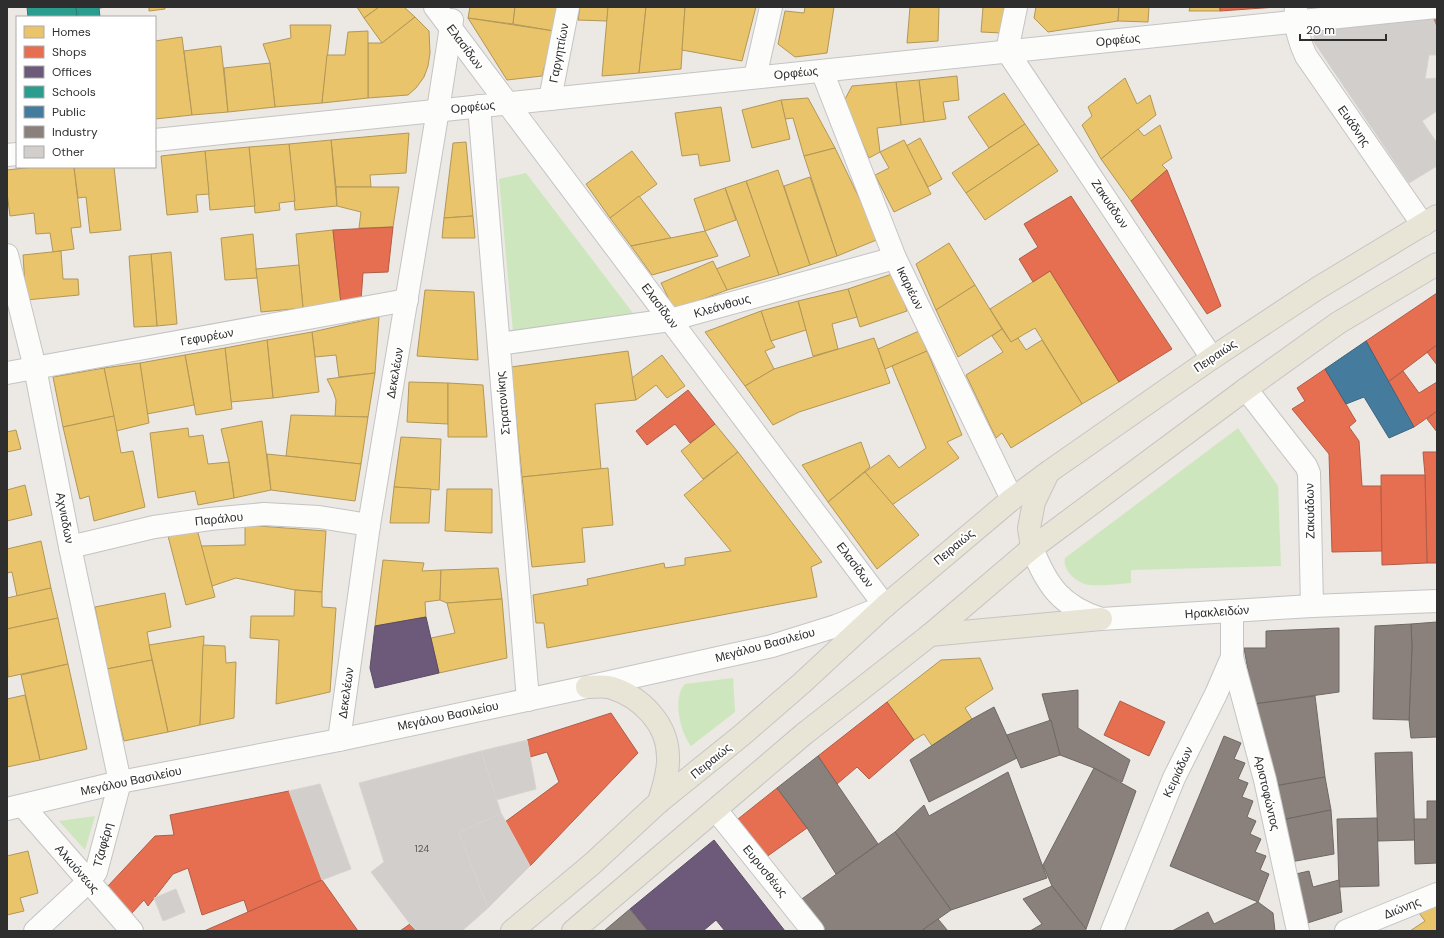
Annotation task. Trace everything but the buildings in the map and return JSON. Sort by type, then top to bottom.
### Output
[{"type":"main road","name":"Πειραιώς","points":[[512,931],[592,864],[659,802],[742,735],[802,683],[885,606],[1012,499],[1212,358],[1318,288],[1430,220]]},
{"type":"main road","points":[[573,931],[804,734],[930,635],[1032,548],[1246,389],[1338,323],[1437,264]]},
{"type":"main road","points":[[1032,548],[1029,528],[1034,502],[1050,471]]},
{"type":"main road","points":[[930,635],[1101,619]]},
{"type":"main road","points":[[587,687],[610,687],[627,694],[641,703],[662,730],[666,740],[668,757],[667,774],[659,802]]},
{"type":"street","name":"Ελασίδων","points":[[435,7],[452,17],[507,103],[885,606]]},
{"type":"street","name":"Γαργηττίων","points":[[550,99],[568,7]]},
{"type":"street","points":[[754,77],[771,7]]},
{"type":"street","points":[[1007,51],[1016,7]]},
{"type":"street","name":"Ορφέως","points":[[156,140],[1007,51],[1296,14],[1436,7]]},
{"type":"street","name":"Ευάδνης","points":[[1296,14],[1302,48],[1306,56],[1430,220]]},
{"type":"street","name":"Δεκελέων","points":[[339,740],[369,526],[452,17]]},
{"type":"street","name":"Ζακυάδων","points":[[1007,51],[1212,358]]},
{"type":"street","name":"Ικαριέων","points":[[822,71],[895,258],[1012,499]]},
{"type":"street","name":"Στρατονίκης","points":[[479,106],[528,700]]},
{"type":"street","name":"Αχνιαδων","points":[[7,255],[35,368],[70,547],[120,782]]},
{"type":"street","name":"Κλεάνθους","points":[[499,344],[670,320],[895,258]]},
{"type":"street","name":"Γεφυρέων","points":[[7,373],[407,300]]},
{"type":"street","name":"Ζακυάδων","points":[[1246,389],[1306,466],[1310,478],[1312,606]]},
{"type":"street","name":"Παράλου","points":[[70,547],[154,527],[210,519],[264,514],[319,517],[369,526]]},
{"type":"street","name":"Ηρακλειδών","points":[[1032,548],[1041,570],[1052,588],[1070,605],[1084,613],[1101,619],[1312,606],[1437,601]]},
{"type":"street","name":"Μεγάλου Βασιλείου","points":[[15,808],[120,782],[339,740],[772,646],[836,626],[885,606]]},
{"type":"street","name":"Κειριάδων","points":[[1112,931],[1174,778],[1216,694],[1232,657],[1232,611]]},
{"type":"street","name":"Αριστοφώντος","points":[[1232,657],[1265,780],[1298,931]]},
{"type":"street","name":"Τζαφέρη","points":[[35,931],[88,882],[96,872],[120,782]]},
{"type":"street","name":"Αλκυόνεως","points":[[15,808],[88,882],[132,931]]},
{"type":"street","name":"Ευρυσθέως","points":[[716,810],[813,931]]},
{"type":"street","name":"Διώνης","points":[[1346,931],[1437,894]]},
{"type":"green space","points":[[526,173],[649,334],[515,354],[499,179]]},
{"type":"green space","points":[[1238,428],[1278,486],[1281,566],[1131,570],[1131,583],[1105,585],[1085,584],[1068,572],[1065,558]]},
{"type":"green space","points":[[733,678],[735,712],[691,746],[687,740],[679,715],[678,706],[681,690],[685,684]]},
{"type":"green space","points":[[95,816],[85,850],[59,821]]}]
